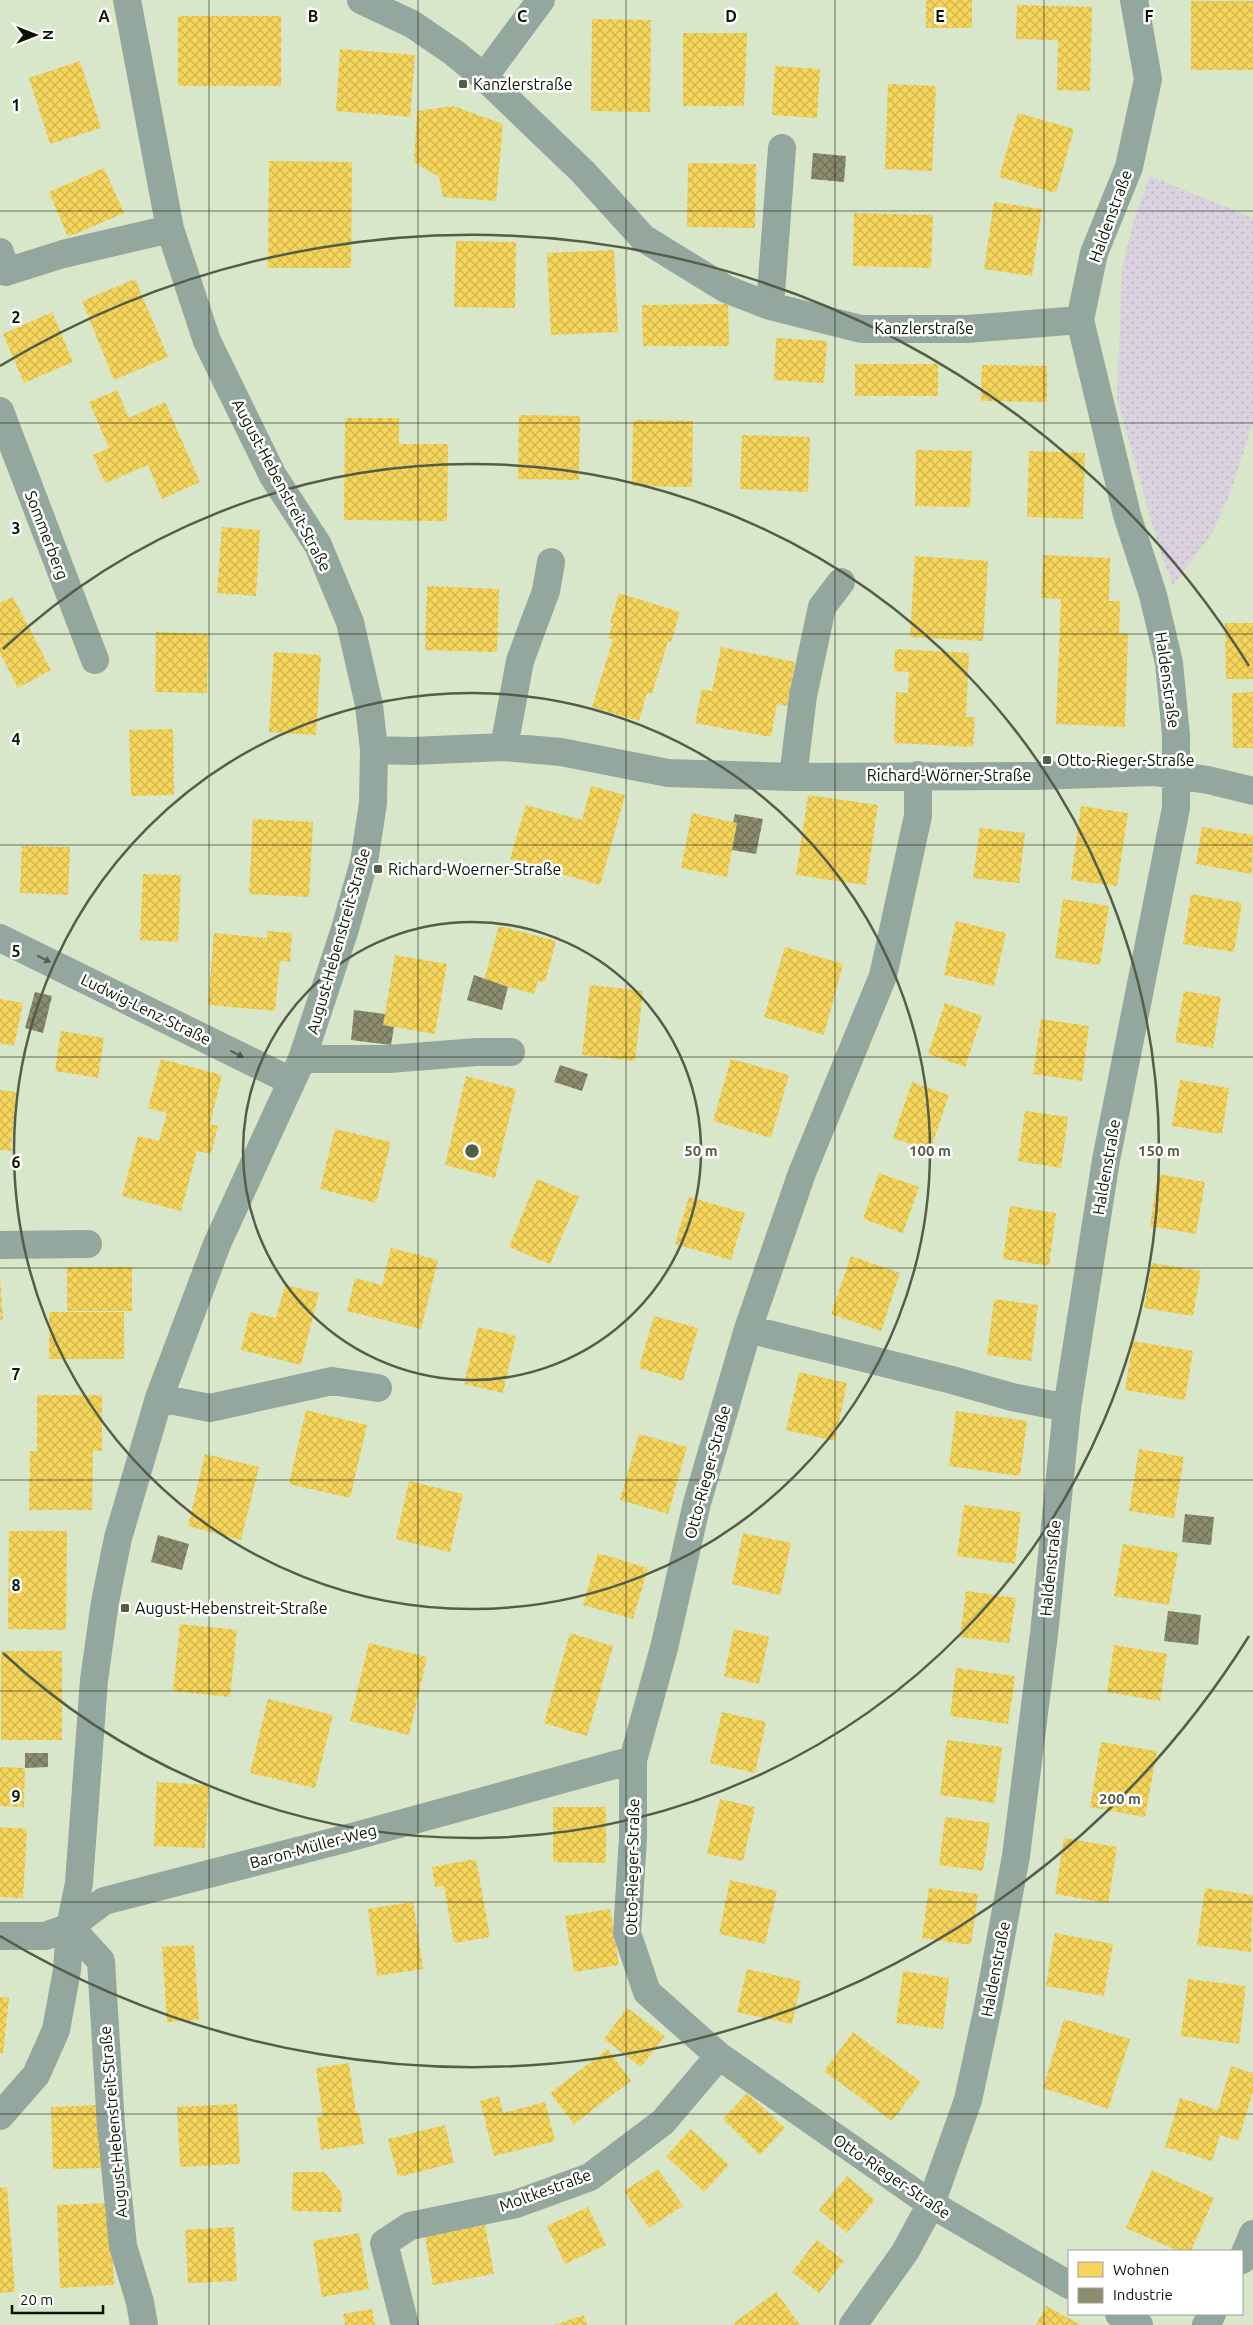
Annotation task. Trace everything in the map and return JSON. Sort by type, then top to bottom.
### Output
[{"type":"street","name":"August-Hebenstreit-Straße","points":[[0,2116],[36,2075],[56,2030],[67,1970],[70,1928],[79,1883],[94,1680],[105,1602],[118,1538],[159,1398],[217,1244],[297,1070],[345,929],[364,862],[373,803],[374,750],[369,705],[350,622],[318,545],[273,476],[207,341],[170,229],[127,0]]},
{"type":"street","name":"Kanzlerstraße","points":[[361,0],[412,24],[453,52],[484,77],[583,172],[643,238],[726,289],[770,306],[861,329],[967,329],[1080,320]]},
{"type":"street","points":[[484,77],[541,0]]},
{"type":"street","name":"Haldenstraße","points":[[853,2325],[905,2252],[932,2204],[968,2100],[988,2007],[1016,1856],[1044,1634],[1067,1408],[1106,1160],[1176,808],[1178,775],[1169,663],[1153,595],[1127,514],[1080,320],[1094,253],[1129,167],[1148,79],[1134,0]]},
{"type":"street","points":[[770,306],[782,148]]},
{"type":"street","points":[[2,270],[170,229]]},
{"type":"street","name":"Sommerberg","points":[[0,410],[95,660]]},
{"type":"street","points":[[504,747],[520,662],[546,591],[551,562]]},
{"type":"street","points":[[794,777],[803,696],[822,608],[841,582]]},
{"type":"street","name":"Richard-Wörner-Straße","points":[[374,750],[412,751],[504,747],[561,752],[668,773],[794,777],[1035,776],[1154,772],[1178,775],[1253,791]]},
{"type":"street","name":"Otto-Rieger-Straße","points":[[918,775],[918,816],[883,976],[802,1173],[748,1329],[697,1503],[664,1648],[632,1760],[632,1838],[627,1934],[647,1992],[719,2056],[932,2204],[1068,2284]]},
{"type":"street","name":"Ludwig-Lenz-Straße","points":[[0,938],[297,1070]]},
{"type":"street","name":"August-Hebenstreit-Straße","points":[[297,1070],[388,1059],[477,1052],[511,1052]]},
{"type":"street","points":[[0,1245],[88,1244]]},
{"type":"street","points":[[748,1329],[1012,1397],[1067,1408]]},
{"type":"street","points":[[159,1398],[210,1408],[332,1381],[378,1388]]},
{"type":"street","name":"Baron-Müller-Weg","points":[[0,1936],[45,1936],[70,1928],[104,1901],[348,1838],[632,1760]]},
{"type":"street","name":"August-Hebenstreit-Straße","points":[[70,1928],[101,1961],[111,2126],[123,2246],[140,2302],[144,2325]]},
{"type":"street","name":"Moltkestraße","points":[[405,2325],[384,2243],[410,2226],[516,2204],[590,2177],[662,2122],[719,2056]]},
{"type":"street","points":[[1243,2258],[1253,2234]]},
{"type":"street","points":[[1121,2315],[1140,2325]]},
{"type":"shaded area","points":[[1150,176],[1253,218],[1253,423],[1228,499],[1211,535],[1173,585],[1160,551],[1117,399],[1122,269],[1133,223]]},
{"type":"building: Wohnen","points":[[926,0],[972,0],[972,28],[926,28]]},
{"type":"building: Wohnen","points":[[1191,1],[1253,1],[1253,70],[1191,70]]},
{"type":"building: Wohnen","points":[[1017,5],[1092,7],[1090,91],[1057,90],[1058,40],[1016,39]]},
{"type":"building: Wohnen","points":[[178,16],[281,16],[281,86],[178,86]]},
{"type":"building: Wohnen","points":[[592,19],[651,20],[650,112],[591,111]]},
{"type":"building: Wohnen","points":[[683,33],[747,33],[744,106],[683,106]]},
{"type":"building: Wohnen","points":[[340,49],[415,55],[410,117],[336,111]]},
{"type":"building: Wohnen","points":[[80,61],[101,128],[50,144],[29,78]]},
{"type":"building: Wohnen","points":[[775,66],[820,69],[817,118],[772,115]]},
{"type":"building: Wohnen","points":[[888,84],[936,86],[932,171],[885,169]]},
{"type":"building: Wohnen","points":[[453,106],[503,124],[496,201],[443,197],[439,177],[414,162],[417,111]]},
{"type":"building: Wohnen","points":[[1018,113],[1074,129],[1056,193],[999,177]]},
{"type":"building: Wohnen","points":[[269,161],[352,162],[351,268],[268,268]]},
{"type":"building: Wohnen","points":[[688,163],[756,164],[755,228],[687,227]]},
{"type":"building: Wohnen","points":[[104,168],[124,213],[68,237],[49,192]]},
{"type":"building: Wohnen","points":[[994,202],[1042,209],[1032,276],[984,269]]},
{"type":"building: Wohnen","points":[[854,213],[933,215],[931,268],[853,266]]},
{"type":"building: Wohnen","points":[[456,241],[516,242],[515,308],[454,307]]},
{"type":"building: Wohnen","points":[[614,250],[618,332],[551,335],[547,253]]},
{"type":"building: Wohnen","points":[[135,279],[168,357],[114,380],[82,301]]},
{"type":"building: Wohnen","points":[[728,304],[729,346],[643,346],[642,305]]},
{"type":"building: Wohnen","points":[[52,312],[73,362],[24,383],[3,334]]},
{"type":"building: Wohnen","points":[[776,338],[827,341],[824,383],[774,380]]},
{"type":"building: Wohnen","points":[[855,364],[938,364],[938,396],[855,396]]},
{"type":"building: Wohnen","points":[[982,365],[1047,366],[1047,402],[981,401]]},
{"type":"building: Wohnen","points":[[117,390],[129,418],[165,402],[200,482],[162,499],[148,465],[105,483],[93,455],[109,448],[89,402]]},
{"type":"building: Wohnen","points":[[519,415],[580,416],[579,480],[518,479]]},
{"type":"building: Wohnen","points":[[345,418],[399,418],[399,444],[448,444],[447,521],[344,520]]},
{"type":"building: Wohnen","points":[[633,420],[693,421],[692,487],[632,486]]},
{"type":"building: Wohnen","points":[[742,435],[810,437],[808,492],[740,489]]},
{"type":"building: Wohnen","points":[[916,450],[972,451],[970,507],[915,506]]},
{"type":"building: Wohnen","points":[[1029,451],[1085,453],[1083,519],[1027,517]]},
{"type":"building: Wohnen","points":[[222,527],[260,530],[256,596],[217,593]]},
{"type":"building: Wohnen","points":[[1043,555],[1110,558],[1109,601],[1120,601],[1119,633],[1128,634],[1125,727],[1056,724],[1061,599],[1041,598]]},
{"type":"building: Wohnen","points":[[915,556],[988,561],[983,641],[910,637]]},
{"type":"building: Wohnen","points":[[427,586],[499,589],[497,652],[425,650]]},
{"type":"building: Wohnen","points":[[619,593],[680,612],[671,642],[668,641],[652,694],[647,693],[639,721],[592,707],[613,639],[608,638],[613,623],[610,623]]},
{"type":"building: Wohnen","points":[[13,597],[51,670],[18,688],[0,653],[0,603]]},
{"type":"building: Wohnen","points":[[1225,623],[1253,623],[1253,679],[1226,679]]},
{"type":"building: Wohnen","points":[[156,632],[208,634],[207,693],[155,692]]},
{"type":"building: Wohnen","points":[[721,647],[795,662],[787,706],[777,704],[771,737],[695,723],[702,689],[712,691]]},
{"type":"building: Wohnen","points":[[895,649],[969,653],[966,717],[975,717],[973,747],[894,743],[896,692],[908,693],[909,672],[894,671]]},
{"type":"building: Wohnen","points":[[274,652],[321,655],[316,735],[269,732]]},
{"type":"building: Wohnen","points":[[1253,692],[1253,748],[1233,748],[1232,693]]},
{"type":"building: Wohnen","points":[[173,729],[174,795],[131,796],[129,730]]},
{"type":"building: Wohnen","points":[[591,786],[625,795],[600,885],[510,859],[526,805],[582,820]]},
{"type":"building: Wohnen","points":[[808,795],[878,805],[866,885],[796,875]]},
{"type":"building: Wohnen","points":[[1081,806],[1128,813],[1117,886],[1071,880]]},
{"type":"building: Wohnen","points":[[692,813],[737,823],[727,877],[681,868]]},
{"type":"building: Wohnen","points":[[253,819],[313,822],[309,897],[249,894]]},
{"type":"building: Wohnen","points":[[1202,827],[1253,835],[1252,874],[1196,864]]},
{"type":"building: Wohnen","points":[[980,828],[1025,833],[1019,883],[973,878]]},
{"type":"building: Wohnen","points":[[22,846],[70,847],[68,895],[20,893]]},
{"type":"building: Wohnen","points":[[143,874],[181,875],[178,942],[140,940]]},
{"type":"building: Wohnen","points":[[1191,894],[1242,903],[1234,952],[1183,944]]},
{"type":"building: Wohnen","points":[[1063,899],[1109,906],[1100,965],[1055,958]]},
{"type":"building: Wohnen","points":[[956,921],[1006,933],[994,986],[944,975]]},
{"type":"building: Wohnen","points":[[499,926],[556,941],[545,982],[538,981],[534,994],[484,980]]},
{"type":"building: Wohnen","points":[[268,931],[292,933],[290,962],[280,961],[275,1011],[208,1005],[214,933],[267,938]]},
{"type":"building: Wohnen","points":[[785,947],[843,964],[824,1035],[764,1017]]},
{"type":"building: Wohnen","points":[[395,955],[447,964],[435,1034],[383,1025]]},
{"type":"building: Wohnen","points":[[590,985],[643,991],[635,1061],[582,1055]]},
{"type":"building: Wohnen","points":[[1184,991],[1221,997],[1213,1048],[1175,1042]]},
{"type":"building: Wohnen","points":[[0,999],[23,1003],[14,1046],[0,1043]]},
{"type":"building: Wohnen","points":[[945,1003],[982,1016],[965,1067],[928,1054]]},
{"type":"building: Wohnen","points":[[1041,1019],[1089,1026],[1082,1081],[1033,1074]]},
{"type":"building: Wohnen","points":[[61,1031],[104,1038],[98,1078],[55,1071]]},
{"type":"building: Wohnen","points":[[161,1059],[222,1075],[210,1124],[218,1126],[211,1154],[197,1151],[181,1211],[122,1196],[138,1136],[159,1141],[167,1113],[148,1108]]},
{"type":"building: Wohnen","points":[[731,1059],[789,1075],[771,1138],[713,1121]]},
{"type":"building: Wohnen","points":[[466,1076],[516,1089],[495,1178],[445,1165]]},
{"type":"building: Wohnen","points":[[1180,1080],[1229,1088],[1222,1134],[1172,1126]]},
{"type":"building: Wohnen","points":[[912,1082],[949,1095],[930,1151],[893,1138]]},
{"type":"building: Wohnen","points":[[0,1090],[16,1092],[11,1151],[0,1150]]},
{"type":"building: Wohnen","points":[[1025,1111],[1068,1117],[1061,1168],[1018,1161]]},
{"type":"building: Wohnen","points":[[335,1129],[391,1142],[376,1203],[320,1189]]},
{"type":"building: Wohnen","points":[[879,1173],[919,1187],[903,1233],[863,1219]]},
{"type":"building: Wohnen","points":[[1158,1174],[1205,1182],[1196,1234],[1150,1226]]},
{"type":"building: Wohnen","points":[[537,1179],[579,1197],[550,1264],[509,1247]]},
{"type":"building: Wohnen","points":[[689,1197],[745,1213],[731,1260],[675,1244]]},
{"type":"building: Wohnen","points":[[1010,1206],[1056,1213],[1049,1266],[1003,1259]]},
{"type":"building: Wohnen","points":[[391,1248],[438,1260],[421,1329],[347,1311],[355,1278],[382,1285]]},
{"type":"building: Wohnen","points":[[851,1256],[900,1273],[881,1331],[831,1314]]},
{"type":"building: Wohnen","points":[[1152,1263],[1201,1271],[1193,1316],[1144,1308]]},
{"type":"building: Wohnen","points":[[67,1267],[132,1267],[132,1311],[67,1311]]},
{"type":"building: Wohnen","points":[[0,1277],[3,1319],[0,1320]]},
{"type":"building: Wohnen","points":[[285,1285],[319,1293],[301,1365],[241,1350],[250,1312],[276,1318]]},
{"type":"building: Wohnen","points":[[994,1299],[1038,1305],[1031,1361],[987,1355]]},
{"type":"building: Wohnen","points":[[49,1312],[124,1312],[124,1359],[49,1359]]},
{"type":"building: Wohnen","points":[[654,1316],[698,1328],[683,1381],[639,1368]]},
{"type":"building: Wohnen","points":[[478,1327],[516,1336],[503,1393],[464,1384]]},
{"type":"building: Wohnen","points":[[1133,1341],[1193,1351],[1185,1400],[1125,1390]]},
{"type":"building: Wohnen","points":[[799,1372],[847,1383],[835,1441],[786,1430]]},
{"type":"building: Wohnen","points":[[37,1395],[102,1395],[102,1451],[93,1451],[92,1510],[29,1510],[30,1451],[37,1451]]},
{"type":"building: Wohnen","points":[[306,1410],[367,1425],[350,1498],[289,1484]]},
{"type":"building: Wohnen","points":[[956,1411],[1027,1421],[1020,1476],[949,1466]]},
{"type":"building: Wohnen","points":[[639,1434],[687,1447],[668,1514],[620,1500]]},
{"type":"building: Wohnen","points":[[1139,1449],[1184,1457],[1174,1518],[1129,1511]]},
{"type":"building: Wohnen","points":[[205,1454],[259,1467],[241,1540],[188,1526]]},
{"type":"building: Wohnen","points":[[409,1481],[463,1494],[450,1552],[396,1539]]},
{"type":"building: Wohnen","points":[[964,1505],[1021,1512],[1015,1564],[957,1556]]},
{"type":"building: Wohnen","points":[[9,1531],[67,1531],[66,1630],[8,1629]]},
{"type":"building: Wohnen","points":[[743,1533],[791,1543],[780,1595],[732,1584]]},
{"type":"building: Wohnen","points":[[1123,1544],[1178,1553],[1169,1605],[1114,1596]]},
{"type":"building: Wohnen","points":[[598,1553],[648,1568],[633,1619],[583,1605]]},
{"type":"building: Wohnen","points":[[966,1591],[1016,1598],[1009,1643],[960,1637]]},
{"type":"building: Wohnen","points":[[180,1624],[237,1630],[230,1697],[173,1691]]},
{"type":"building: Wohnen","points":[[734,1629],[769,1637],[759,1684],[724,1676]]},
{"type":"building: Wohnen","points":[[570,1633],[613,1646],[587,1736],[544,1723]]},
{"type":"building: Wohnen","points":[[369,1643],[427,1657],[409,1735],[350,1721]]},
{"type":"building: Wohnen","points":[[1114,1645],[1167,1654],[1160,1701],[1107,1692]]},
{"type":"building: Wohnen","points":[[1,1651],[62,1651],[62,1740],[1,1740]]},
{"type":"building: Wohnen","points":[[956,1668],[1015,1676],[1008,1724],[950,1716]]},
{"type":"building: Wohnen","points":[[268,1699],[333,1715],[315,1788],[250,1773]]},
{"type":"building: Wohnen","points":[[722,1712],[766,1722],[755,1773],[710,1763]]},
{"type":"building: Wohnen","points":[[947,1740],[1002,1747],[995,1803],[940,1795]]},
{"type":"building: Wohnen","points":[[1101,1742],[1157,1751],[1145,1817],[1090,1807]]},
{"type":"building: Wohnen","points":[[0,1767],[25,1768],[24,1807],[0,1806]]},
{"type":"building: Wohnen","points":[[157,1782],[209,1785],[205,1848],[154,1846]]},
{"type":"building: Wohnen","points":[[720,1799],[755,1807],[743,1861],[707,1854]]},
{"type":"building: Wohnen","points":[[553,1807],[606,1807],[606,1863],[553,1862]]},
{"type":"building: Wohnen","points":[[945,1817],[990,1823],[983,1871],[939,1865]]},
{"type":"building: Wohnen","points":[[0,1827],[27,1829],[23,1898],[0,1897]]},
{"type":"building: Wohnen","points":[[1064,1838],[1117,1847],[1108,1903],[1055,1894]]},
{"type":"building: Wohnen","points":[[476,1859],[490,1937],[454,1943],[444,1886],[435,1887],[432,1867]]},
{"type":"building: Wohnen","points":[[730,1880],[777,1891],[765,1944],[719,1934]]},
{"type":"building: Wohnen","points":[[929,1888],[978,1894],[971,1945],[922,1938]]},
{"type":"building: Wohnen","points":[[1205,1888],[1253,1895],[1251,1952],[1197,1945]]},
{"type":"building: Wohnen","points":[[413,1902],[423,1969],[377,1976],[368,1909]]},
{"type":"building: Wohnen","points":[[610,1909],[619,1965],[574,1972],[565,1916]]},
{"type":"building: Wohnen","points":[[1055,1933],[1113,1944],[1104,1996],[1046,1986]]},
{"type":"building: Wohnen","points":[[194,1945],[199,2020],[167,2022],[162,1947]]},
{"type":"building: Wohnen","points":[[747,1969],[801,1981],[792,2024],[737,2012]]},
{"type":"building: Wohnen","points":[[903,1971],[949,1978],[943,2029],[896,2023]]},
{"type":"building: Wohnen","points":[[1188,1979],[1246,1986],[1239,2044],[1181,2036]]},
{"type":"building: Wohnen","points":[[0,1997],[9,1998],[3,2054],[0,2053]]},
{"type":"building: Wohnen","points":[[627,2008],[665,2036],[641,2067],[604,2039]]},
{"type":"building: Wohnen","points":[[1064,2019],[1130,2039],[1108,2109],[1043,2088]]},
{"type":"building: Wohnen","points":[[853,2032],[921,2082],[892,2121],[824,2071]]},
{"type":"building: Wohnen","points":[[608,2049],[631,2081],[574,2124],[550,2093]]},
{"type":"building: Wohnen","points":[[349,2063],[356,2113],[359,2113],[364,2144],[321,2150],[317,2117],[323,2116],[316,2068]]},
{"type":"building: Wohnen","points":[[1231,2066],[1253,2073],[1253,2092],[1238,2141],[1220,2135],[1212,2161],[1165,2147],[1180,2098],[1218,2110]]},
{"type":"building: Wohnen","points":[[747,2093],[785,2128],[760,2155],[723,2119]]},
{"type":"building: Wohnen","points":[[499,2096],[503,2113],[545,2102],[555,2141],[494,2156],[480,2101]]},
{"type":"building: Wohnen","points":[[237,2104],[240,2164],[180,2167],[177,2107]]},
{"type":"building: Wohnen","points":[[100,2105],[103,2168],[53,2169],[51,2107]]},
{"type":"building: Wohnen","points":[[445,2125],[454,2163],[398,2177],[388,2139]]},
{"type":"building: Wohnen","points":[[691,2129],[729,2165],[704,2192],[666,2156]]},
{"type":"building: Wohnen","points":[[658,2169],[683,2206],[649,2228],[624,2191]]},
{"type":"building: Wohnen","points":[[1152,2170],[1214,2198],[1191,2250],[1176,2250],[1126,2228]]},
{"type":"building: Wohnen","points":[[293,2172],[324,2172],[342,2193],[341,2212],[292,2211]]},
{"type":"building: Wohnen","points":[[847,2176],[875,2200],[847,2233],[819,2210]]},
{"type":"building: Wohnen","points":[[7,2187],[15,2292],[0,2293],[0,2188]]},
{"type":"building: Wohnen","points":[[110,2203],[114,2285],[60,2288],[57,2205]]},
{"type":"building: Wohnen","points":[[588,2207],[606,2245],[565,2264],[547,2226]]},
{"type":"building: Wohnen","points":[[485,2225],[494,2274],[433,2285],[425,2236]]},
{"type":"building: Wohnen","points":[[234,2227],[237,2281],[188,2283],[185,2230]]},
{"type":"building: Wohnen","points":[[359,2233],[369,2289],[322,2297],[313,2241]]},
{"type":"building: Wohnen","points":[[817,2240],[844,2261],[819,2293],[792,2272]]},
{"type":"building: Wohnen","points":[[776,2292],[800,2325],[735,2325],[734,2323]]},
{"type":"building: Wohnen","points":[[1046,2306],[1081,2325],[1036,2325]]},
{"type":"building: Wohnen","points":[[372,2309],[375,2325],[345,2325],[343,2314]]},
{"type":"building: Wohnen","points":[[584,2315],[587,2325],[554,2325]]},
{"type":"building: Industrie","points":[[813,153],[846,156],[844,182],[811,179]]},
{"type":"building: Industrie","points":[[735,814],[763,819],[756,854],[732,850],[737,823],[733,822]]},
{"type":"building: Industrie","points":[[474,975],[508,987],[502,1010],[467,1000]]},
{"type":"building: Industrie","points":[[35,992],[52,996],[43,1033],[25,1028]]},
{"type":"building: Industrie","points":[[354,1010],[385,1014],[383,1025],[394,1027],[391,1045],[351,1040]]},
{"type":"building: Industrie","points":[[560,1065],[588,1074],[582,1091],[554,1082]]},
{"type":"building: Industrie","points":[[1185,1514],[1214,1517],[1211,1545],[1182,1542]]},
{"type":"building: Industrie","points":[[158,1535],[189,1544],[182,1570],[151,1562]]},
{"type":"building: Industrie","points":[[1168,1611],[1201,1615],[1198,1645],[1164,1641]]},
{"type":"building: Industrie","points":[[25,1753],[48,1753],[48,1767],[25,1768]]},
{"type":"place","name":"Kanzlerstraße","points":[[463,84]]},
{"type":"place","name":"Otto-Rieger-Straße","points":[[1047,760]]},
{"type":"place","name":"Richard-Woerner-Straße","points":[[378,869]]},
{"type":"place","name":"August-Hebenstreit-Straße","points":[[125,1608]]}]
